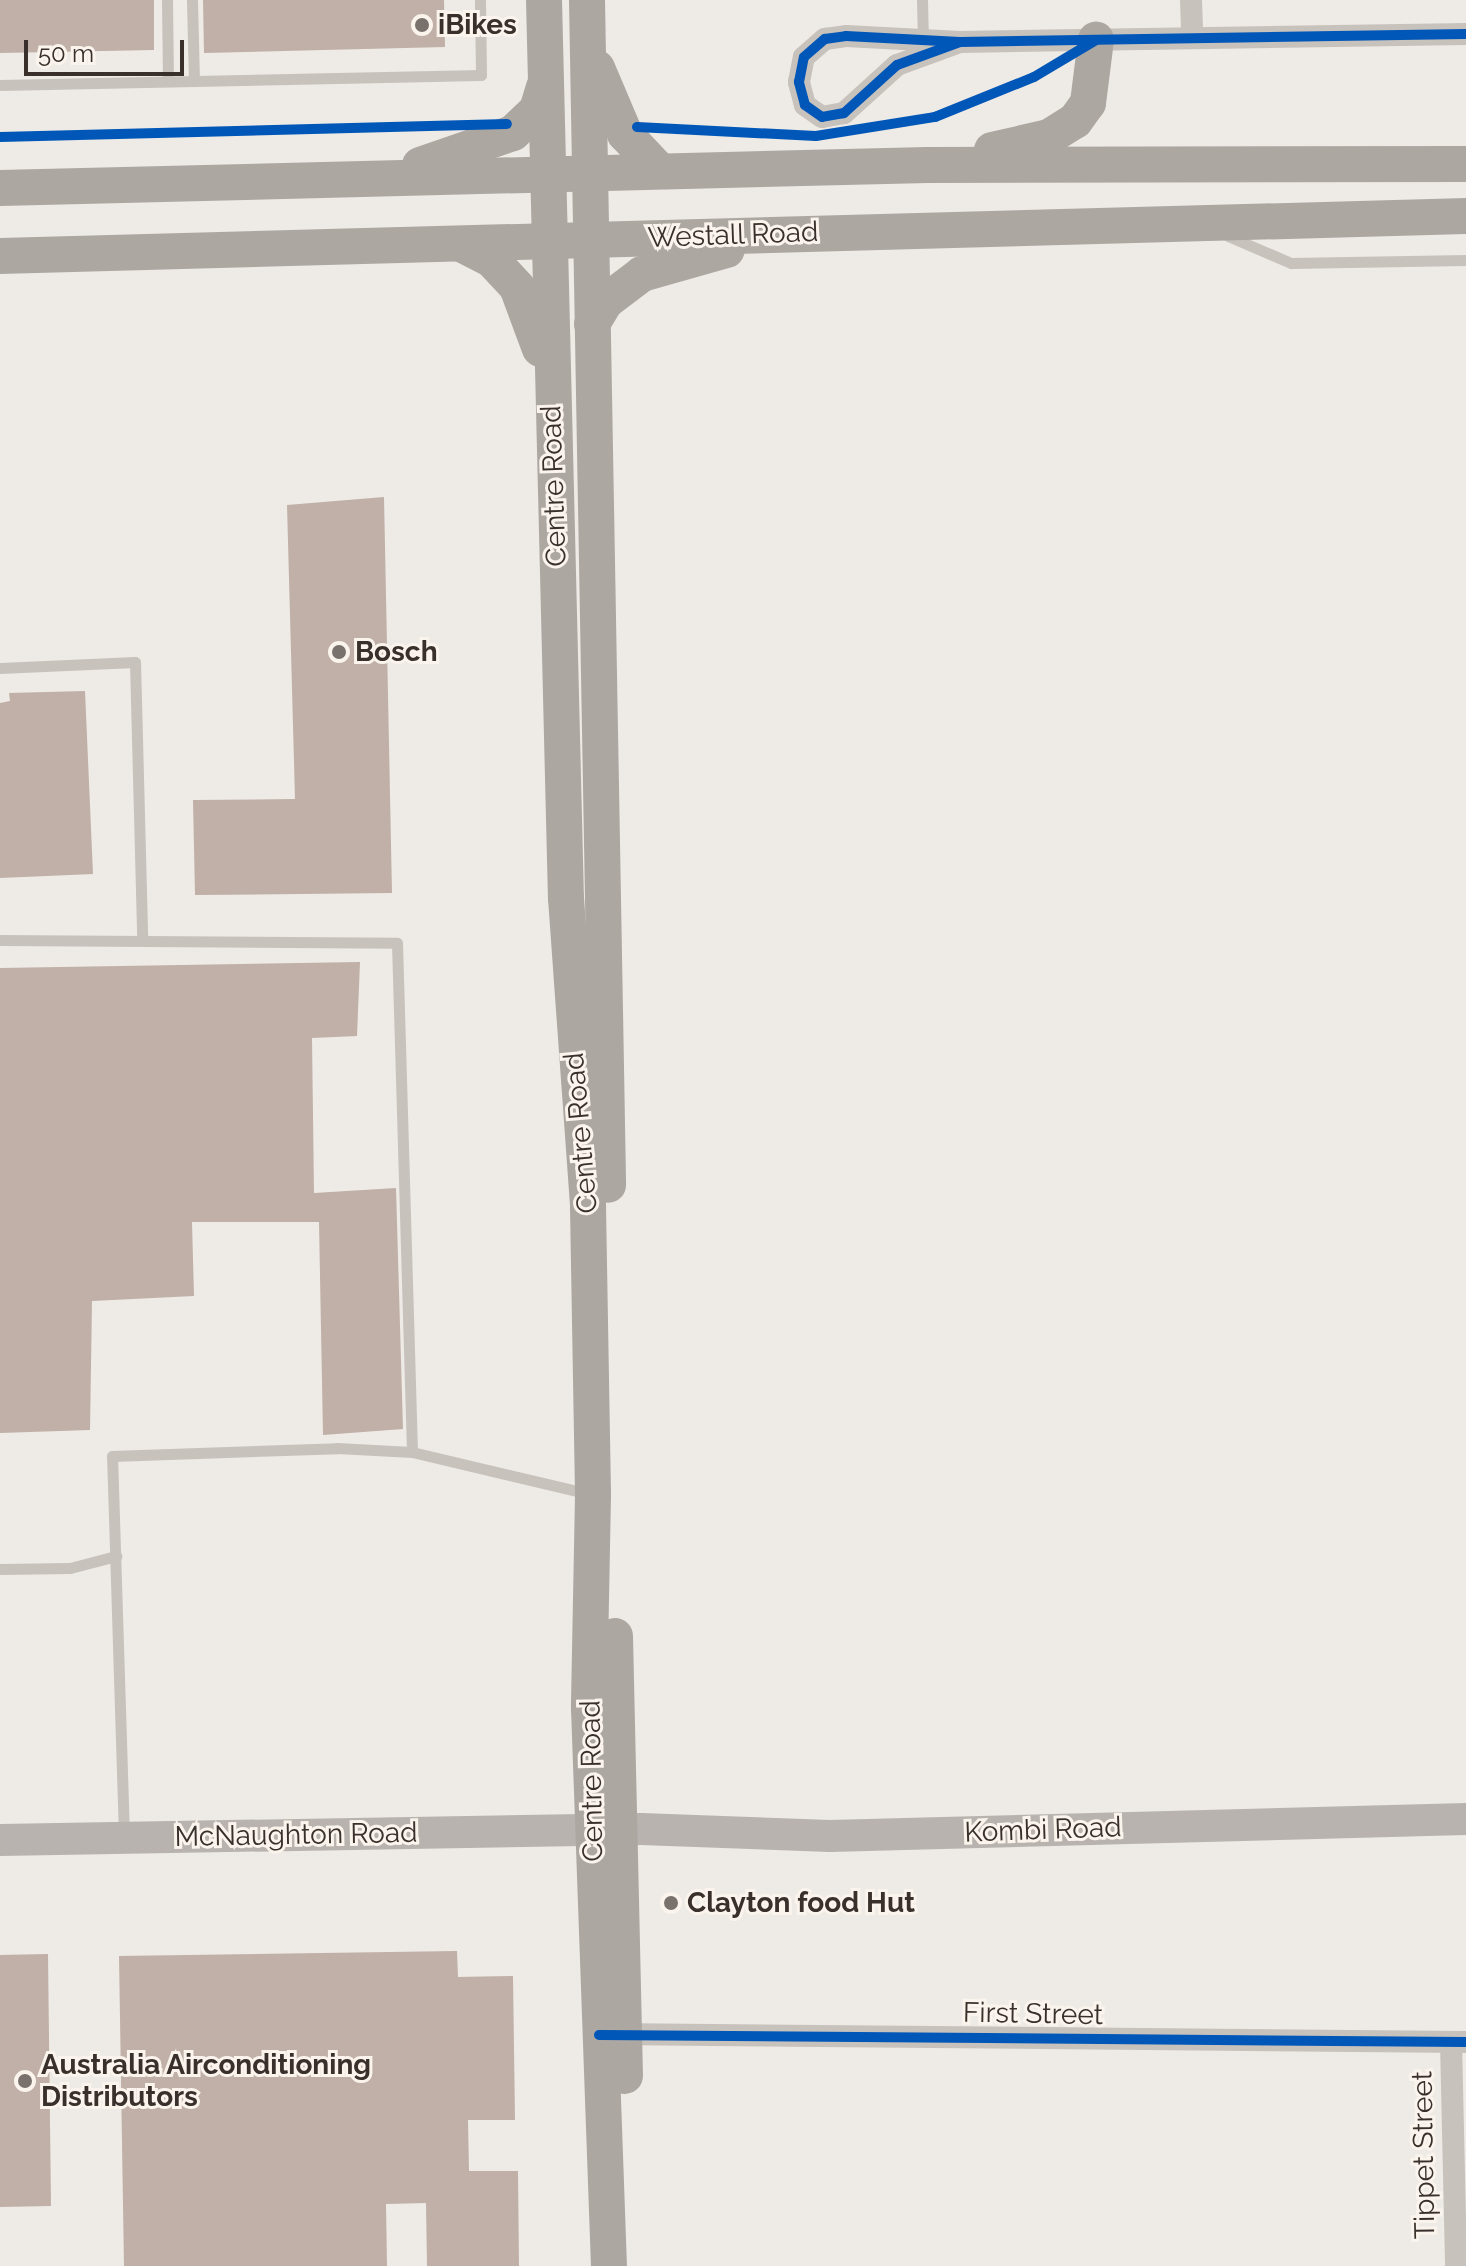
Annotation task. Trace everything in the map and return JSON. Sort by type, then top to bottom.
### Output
[{"type":"main road","name":"Centre Road","points":[[544,0],[551,389],[570,1009],[588,1207],[593,1495],[611,2034],[609,2266]]},
{"type":"main road","name":"Centre Road","points":[[587,0],[592,239],[605,1830]]},
{"type":"main road","points":[[928,165],[1049,137],[1075,121],[1088,103],[1096,40]]},
{"type":"main road","points":[[588,44],[625,134],[660,171]]},
{"type":"main road","points":[[365,181],[513,133],[537,110],[544,87]]},
{"type":"main road","points":[[0,188],[928,165],[1466,164]]},
{"type":"main road","name":"Westall Road","points":[[0,256],[1466,216]]},
{"type":"main road","points":[[592,324],[618,290],[642,274],[795,234]]},
{"type":"main road","points":[[461,244],[491,259],[517,287],[551,389]]},
{"type":"main road","name":"Kombi Road","points":[[605,1830],[830,1836],[1466,1819]]},
{"type":"main road","name":"McNaughton Road","points":[[0,1840],[605,1830]]},
{"type":"main road","name":"Centre Road","points":[[611,2034],[628,2266]]},
{"type":"street","points":[[1191,0],[1192,37]]},
{"type":"street","points":[[960,42],[897,65],[844,113],[822,117],[805,105],[800,67],[825,39],[960,42],[1466,34]]},
{"type":"street","name":"First Street","points":[[611,2034],[1459,2042]]},
{"type":"street","name":"Tippet Street","points":[[1456,2266],[1459,2042]]},
{"type":"lane","points":[[167,0],[168,81]]},
{"type":"lane","points":[[192,0],[194,81]]},
{"type":"lane","points":[[0,85],[481,75],[480,0]]},
{"type":"lane","points":[[922,0],[923,40]]},
{"type":"lane","points":[[1200,223],[1291,263],[1466,260]]},
{"type":"lane","points":[[0,668],[135,662],[142,937]]},
{"type":"lane","points":[[0,940],[142,937],[397,943],[412,1452]]},
{"type":"lane","points":[[124,1837],[112,1456],[337,1448],[412,1452],[593,1495]]},
{"type":"lane","points":[[0,1569],[70,1568],[116,1556]]},
{"type":"building","points":[[0,0],[154,0],[154,50],[0,53]]},
{"type":"building","points":[[203,0],[444,0],[445,47],[204,53]]},
{"type":"building","name":"Bosch","points":[[384,497],[392,893],[195,895],[193,800],[295,799],[287,505]]},
{"type":"building","points":[[85,691],[93,874],[0,878],[0,703],[10,701],[9,693]]},
{"type":"building","points":[[360,962],[357,1036],[312,1038],[314,1193],[396,1188],[403,1429],[323,1435],[319,1222],[192,1222],[194,1296],[92,1301],[90,1430],[0,1433],[0,968]]},
{"type":"building","points":[[457,1951],[458,1977],[513,1976],[515,2120],[468,2120],[469,2171],[518,2171],[519,2266],[427,2266],[426,2203],[386,2204],[387,2266],[124,2266],[119,1956]]},
{"type":"building","name":"Australia Airconditioning Distributors","points":[[48,1954],[51,2206],[0,2207],[0,1955]]},
{"type":"cycle path","points":[[960,42],[897,65],[844,113],[822,117],[805,105],[799,82],[804,57],[825,39],[846,36],[960,42],[1466,34]]},
{"type":"cycle path","points":[[637,127],[816,136],[935,117],[1034,77],[1096,40]]},
{"type":"cycle path","points":[[0,137],[507,124]]},
{"type":"cycle path","points":[[599,2035],[1466,2042]]},
{"type":"place","name":"iBikes","points":[[422,25]]},
{"type":"place","name":"Bosch","points":[[339,652]]},
{"type":"place","name":"Clayton food Hut","points":[[671,1903]]},
{"type":"place","name":"Australia Airconditioning Distributors","points":[[25,2081]]}]
